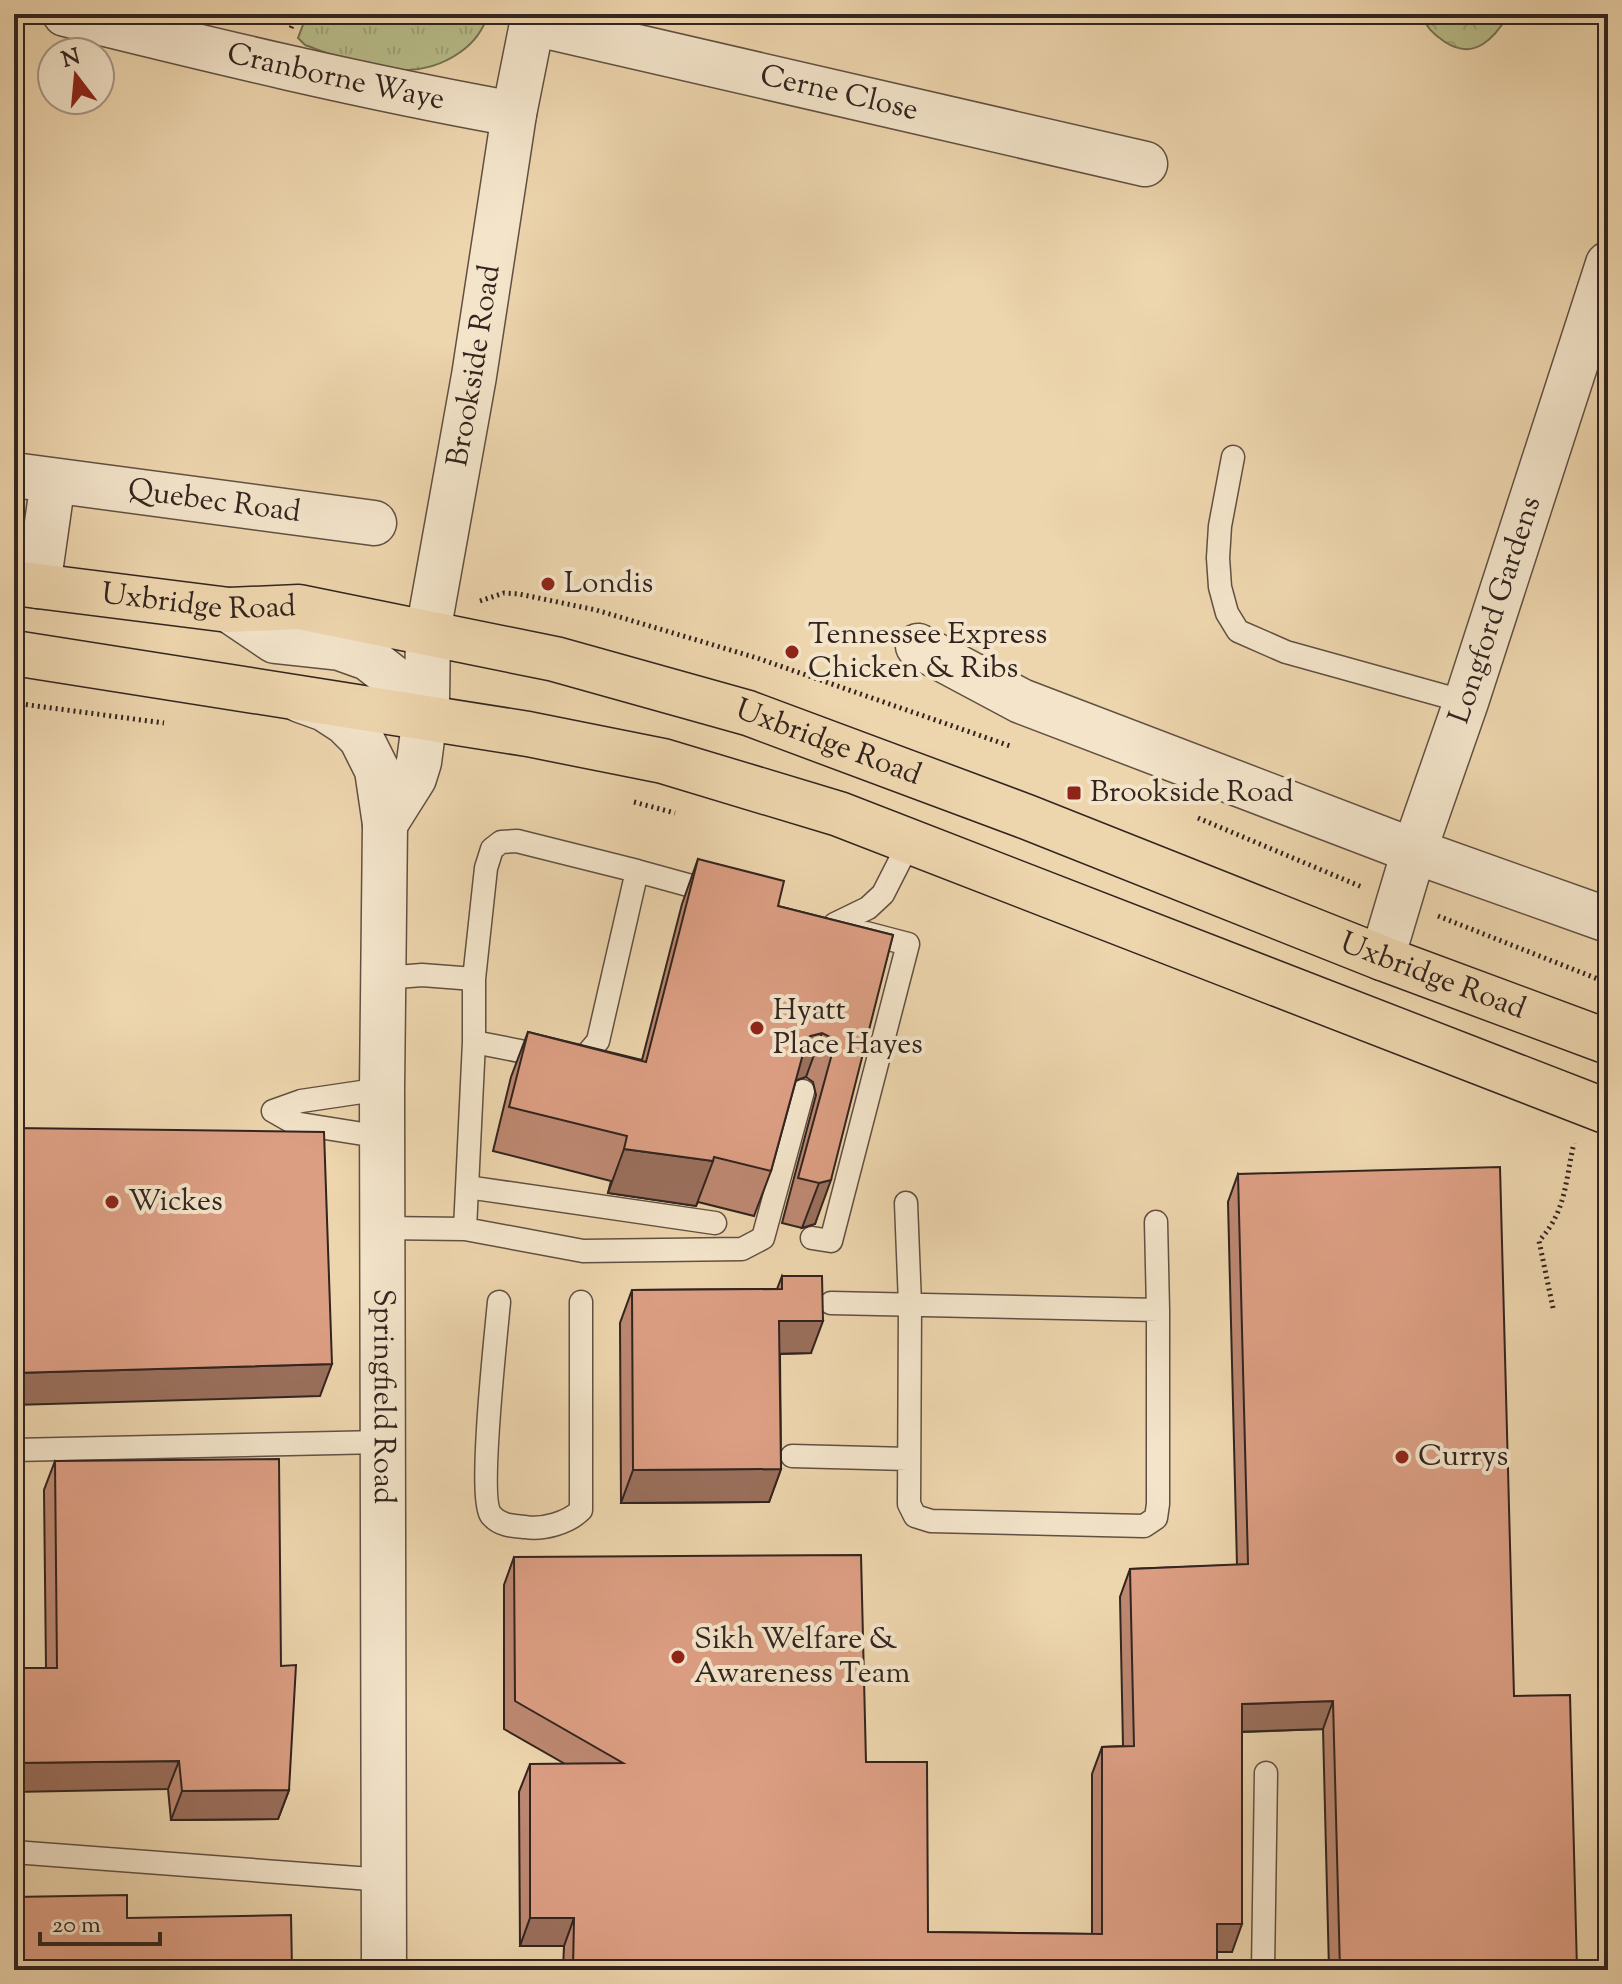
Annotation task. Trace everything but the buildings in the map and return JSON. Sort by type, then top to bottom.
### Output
[{"type":"main road","name":"Uxbridge Road","points":[[26,584],[229,610],[299,607],[555,659],[748,713],[1027,817],[1382,958],[1608,1042]]},
{"type":"main road","name":"Uxbridge Road","points":[[14,653],[528,734],[663,761],[839,814],[910,841],[1592,1123]]},
{"type":"street","name":"Cranborne Waye","points":[[65,14],[367,87],[514,114]]},
{"type":"street","name":"Brookside Road","points":[[425,719],[428,632],[474,376],[514,114],[534,19]]},
{"type":"street","name":"Cerne Close","points":[[534,19],[1145,164]]},
{"type":"street","name":"Longford Gardens","points":[[1382,958],[1414,851],[1466,702],[1608,264]]},
{"type":"street","name":"Quebec Road","points":[[26,584],[34,478],[374,523]]},
{"type":"street","points":[[229,610],[275,641],[340,648],[368,658],[401,684],[425,719],[414,778],[385,824]]},
{"type":"street","points":[[918,646],[1021,701],[1414,851],[1608,920]]},
{"type":"street","name":"Springfield Road","points":[[289,696],[325,709],[345,722],[361,738],[377,770],[385,824],[382,1089],[384,1970]]},
{"type":"lane","points":[[1233,457],[1220,526],[1218,558],[1223,600],[1238,631],[1286,652],[1466,702]]},
{"type":"lane","points":[[465,1229],[474,979],[486,868],[492,849],[501,842],[517,841],[743,900]]},
{"type":"lane","points":[[812,1238],[831,1241],[908,944],[827,922],[868,908],[883,894],[910,841]]},
{"type":"lane","points":[[474,1042],[581,1061],[591,1052],[598,1041],[637,871]]},
{"type":"lane","points":[[384,978],[422,975],[474,979]]},
{"type":"lane","points":[[382,1089],[301,1101],[273,1111],[294,1123],[382,1137]]},
{"type":"lane","points":[[383,1228],[465,1229],[583,1251],[742,1249],[763,1238],[803,1091]]},
{"type":"lane","points":[[467,1187],[715,1223]]},
{"type":"lane","points":[[906,1203],[910,1304],[909,1504],[915,1516],[923,1519],[1144,1526],[1156,1518],[1156,1222]]},
{"type":"lane","points":[[499,1302],[487,1445],[487,1501],[491,1514],[504,1525],[534,1528],[572,1519],[581,1510],[581,1302]]},
{"type":"lane","points":[[831,1303],[1158,1310]]},
{"type":"lane","points":[[14,1450],[382,1442]]},
{"type":"lane","points":[[792,1456],[908,1459]]},
{"type":"lane","points":[[1263,1970],[1266,1773]]},
{"type":"lane","points":[[14,1852],[384,1880]]},
{"type":"path","name":"Uxbridge Road","points":[[504,593],[596,610],[757,658],[1014,748]]},
{"type":"path","points":[[624,800],[684,815]]},
{"type":"path","name":"Uxbridge Road","points":[[1191,815],[1364,888]]},
{"type":"path","name":"Uxbridge Road","points":[[1437,916],[1608,983]]},
{"type":"path","points":[[1553,1308],[1539,1241],[1561,1210],[1592,1123]]},
{"type":"green space","points":[[307,14],[488,14],[477,36],[459,53],[421,69],[402,70],[343,59],[305,45],[298,38]]},
{"type":"green space","points":[[1421,14],[1509,14],[1490,39],[1474,48],[1465,49],[1437,36]]},
{"type":"place","name":"Londis","points":[[548,584]]},
{"type":"place","name":"Tennessee Express Chicken & Ribs","points":[[792,652]]},
{"type":"place","name":"Brookside Road","points":[[1074,793]]},
{"type":"place","name":"Hyatt Place Hayes","points":[[757,1028]]},
{"type":"place","name":"Wickes","points":[[112,1202]]},
{"type":"place","name":"Currys","points":[[1402,1457]]},
{"type":"place","name":"Sikh Welfare & Awareness Team","points":[[678,1657]]}]
